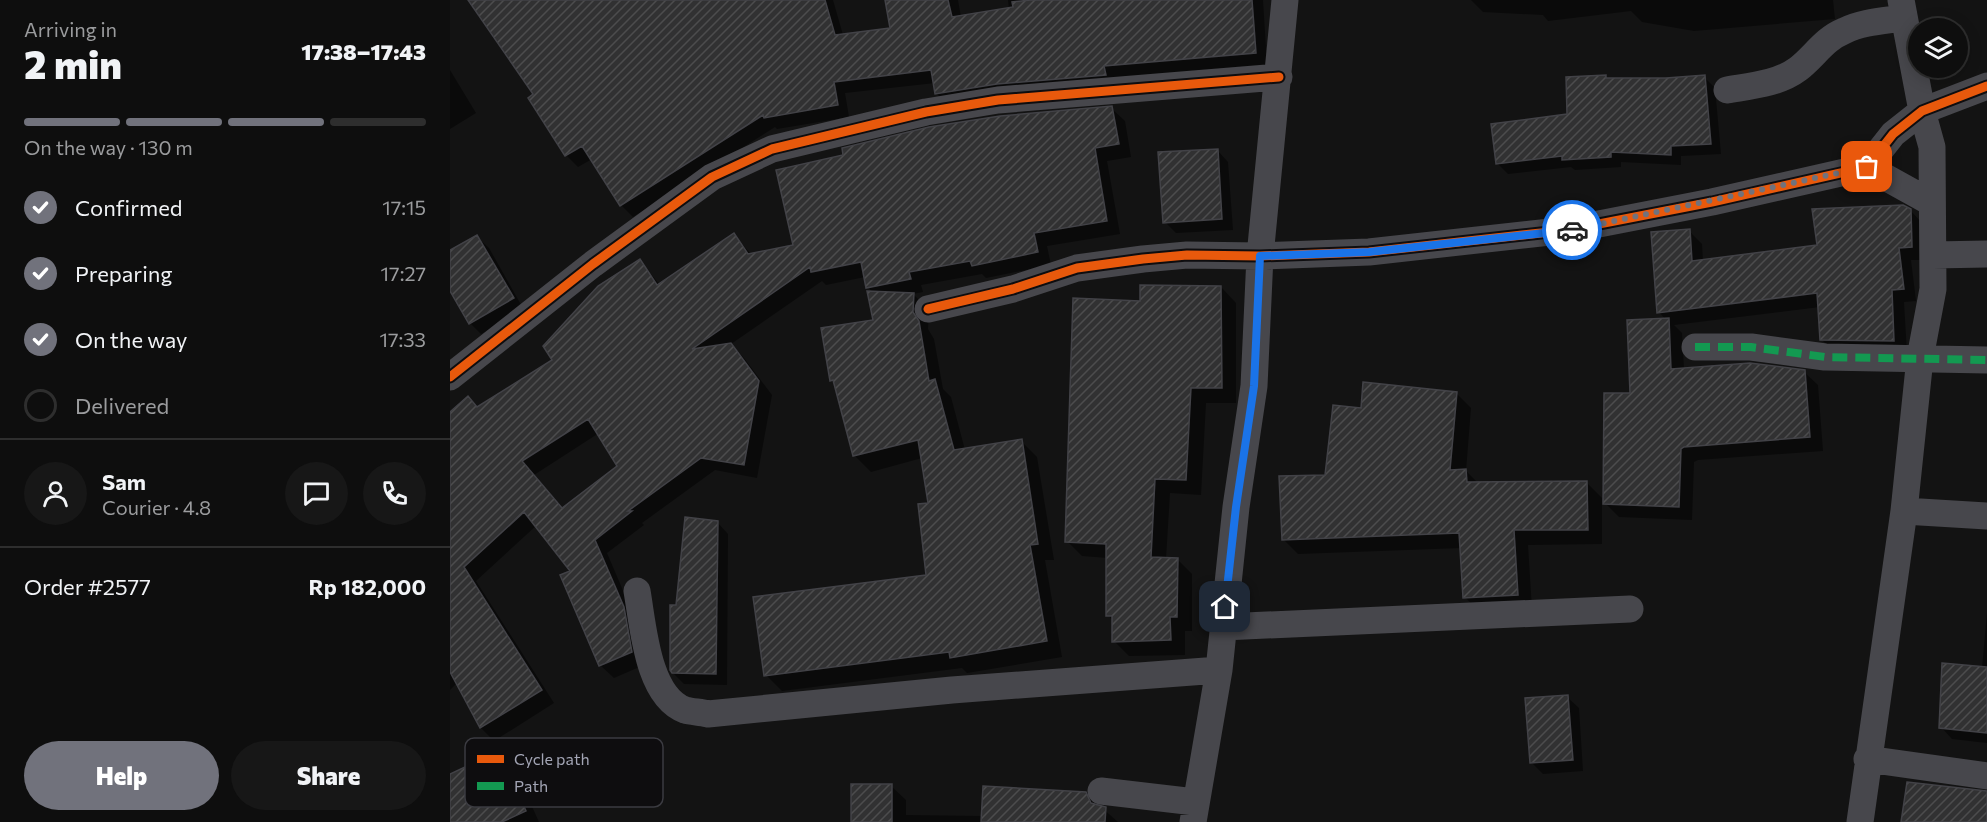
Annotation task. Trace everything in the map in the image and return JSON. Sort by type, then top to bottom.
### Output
[{"type":"street","points":[[1101,791],[1194,812],[1219,670],[1236,507],[1254,386],[1260,256],[1285,0]]},
{"type":"street","points":[[1727,90],[1785,77],[1798,69],[1822,44],[1842,31],[1902,9],[1922,111],[1932,147],[1933,290],[1920,358],[1904,511],[1867,759],[1860,822]]},
{"type":"street","points":[[453,365],[712,177],[772,149],[916,114],[998,100],[1279,77]]},
{"type":"street","points":[[928,309],[1013,289],[1077,268],[1187,255],[1260,256],[1369,252],[1568,230],[1867,167],[1893,134],[1922,111],[1987,86]]},
{"type":"street","points":[[1867,167],[1932,203]]},
{"type":"street","points":[[1933,255],[1987,254]]},
{"type":"street","points":[[1695,347],[1750,346],[1825,357],[1987,360]]},
{"type":"street","points":[[1904,511],[1987,516]]},
{"type":"street","points":[[637,591],[650,667],[662,689],[675,704],[685,710],[708,714],[952,690],[1219,670]]},
{"type":"street","points":[[1223,627],[1630,609]]},
{"type":"street","points":[[1867,759],[1987,776]]},
{"type":"building","points":[[468,0],[825,0],[835,35],[890,28],[885,0],[948,0],[952,17],[1013,7],[1012,2],[1031,0],[1252,0],[1256,53],[1104,66],[1106,75],[997,84],[935,94],[931,70],[834,82],[838,105],[764,118],[763,115],[620,206],[582,146],[565,156],[528,98],[533,94]]},
{"type":"building","points":[[1606,75],[1606,78],[1666,78],[1705,75],[1711,144],[1671,146],[1671,155],[1611,152],[1611,157],[1562,160],[1562,156],[1496,164],[1491,124],[1567,114],[1566,77]]},
{"type":"building","points":[[1112,106],[1119,144],[1095,148],[1107,221],[1034,233],[1038,252],[972,266],[970,261],[909,272],[911,279],[866,288],[861,262],[811,272],[810,267],[692,349],[731,343],[759,381],[744,465],[701,458],[628,511],[632,511],[595,540],[624,607],[632,652],[599,666],[560,575],[570,571],[524,512],[464,567],[542,690],[480,728],[450,672],[450,412],[468,396],[477,407],[552,360],[543,346],[598,286],[640,259],[657,285],[734,233],[748,254],[793,245],[776,170],[843,155],[842,148],[929,127],[1000,116]],"holes":[[[588,419],[617,466],[562,508],[522,461]]]},
{"type":"building","points":[[1218,149],[1222,219],[1163,223],[1158,152]]},
{"type":"building","points":[[1903,205],[1911,209],[1912,247],[1899,248],[1904,289],[1892,290],[1894,341],[1820,340],[1817,293],[1657,313],[1651,232],[1690,229],[1692,261],[1817,245],[1812,209]]},
{"type":"building","points":[[477,235],[514,298],[469,324],[450,291],[450,250]]},
{"type":"building","points":[[1140,285],[1221,286],[1222,388],[1191,388],[1186,480],[1155,479],[1151,557],[1178,558],[1177,617],[1170,617],[1171,640],[1112,642],[1112,616],[1106,616],[1106,544],[1065,542],[1073,298],[1140,301]]},
{"type":"building","points":[[867,291],[914,293],[913,312],[919,321],[929,381],[935,379],[954,450],[1022,439],[1038,544],[1030,545],[1047,641],[950,658],[949,652],[764,676],[753,597],[926,575],[918,504],[928,503],[918,440],[853,456],[833,380],[830,381],[821,328],[873,320]]},
{"type":"building","points":[[1669,318],[1671,369],[1750,363],[1805,370],[1810,437],[1684,447],[1681,449],[1679,507],[1603,504],[1604,393],[1630,393],[1627,320]]},
{"type":"building","points":[[1363,382],[1457,392],[1450,470],[1466,469],[1467,482],[1587,481],[1588,530],[1514,530],[1518,595],[1463,598],[1459,533],[1282,540],[1279,476],[1325,475],[1333,405],[1361,408]]},
{"type":"building","points":[[685,517],[718,521],[716,674],[672,673],[670,670],[670,605],[676,605]]},
{"type":"building","points":[[1942,663],[1987,667],[1987,733],[1939,728]]},
{"type":"building","points":[[1568,695],[1573,760],[1530,763],[1525,698]]},
{"type":"building","points":[[465,767],[465,807],[524,807],[526,811],[502,822],[450,822],[450,774]]},
{"type":"building","points":[[1907,782],[1987,791],[1987,822],[1901,822]]},
{"type":"building","points":[[851,784],[892,784],[892,822],[851,822]]},
{"type":"building","points":[[983,786],[1086,792],[1091,803],[1106,807],[1105,822],[981,822]]},
{"type":"marked path","points":[[1695,347],[1751,347],[1825,357],[1987,360]]},
{"type":"cycle path","points":[[450,377],[593,264],[712,177],[772,149],[926,112],[998,100],[1279,77]]},
{"type":"cycle path","points":[[928,309],[1013,289],[1077,268],[1187,255],[1260,256],[1369,252],[1568,230],[1712,202],[1867,167],[1893,134],[1922,111],[1987,86]]},
{"type":"way so far","points":[[1572,230],[1712,202],[1867,167]]},
{"type":"route","points":[[1225,607],[1236,507],[1254,386],[1260,256],[1369,252],[1572,230]]}]
